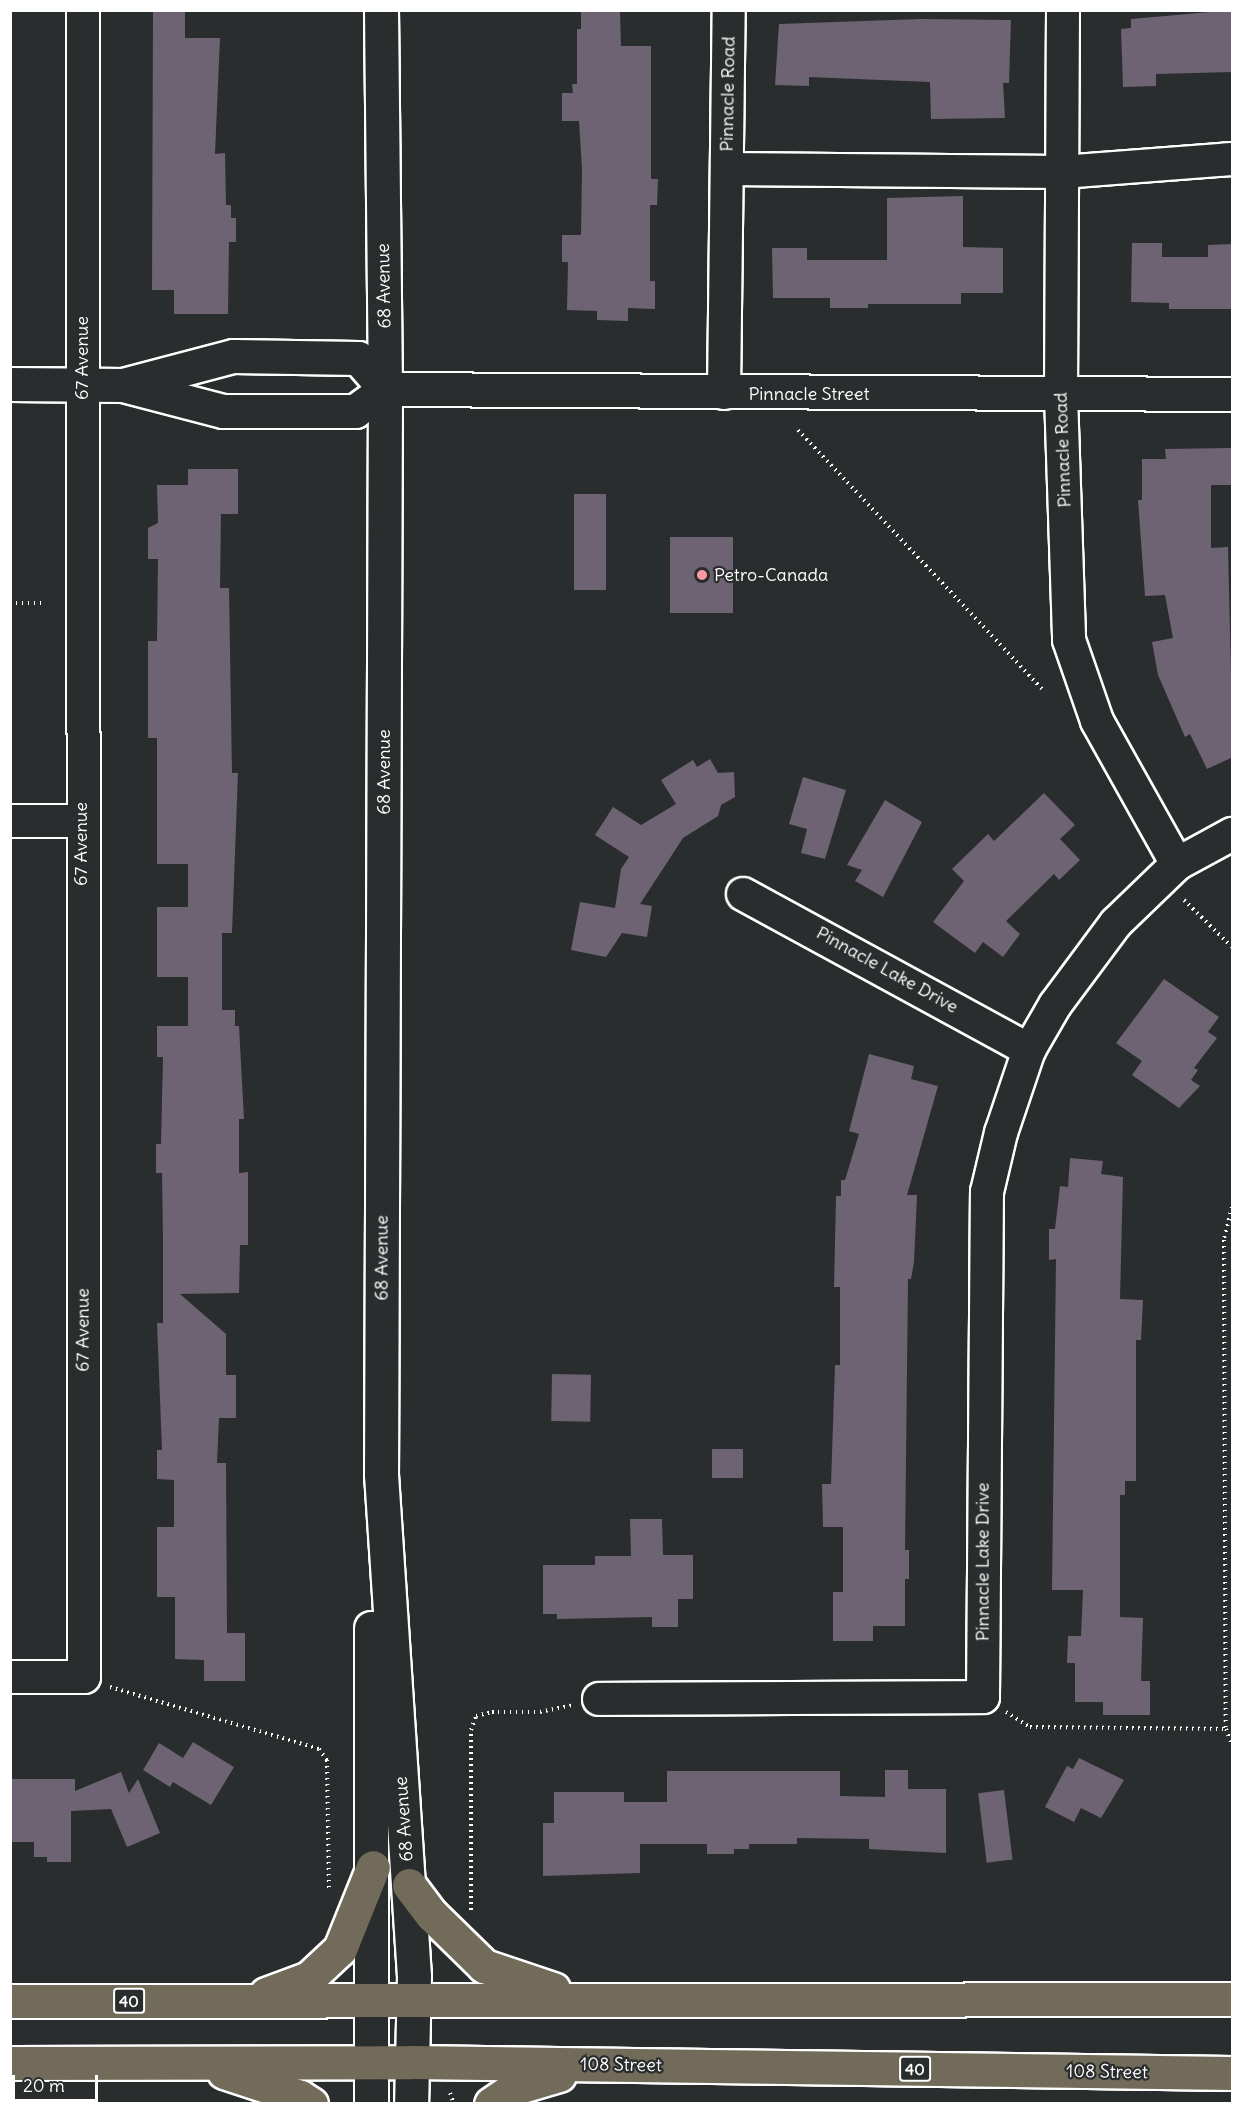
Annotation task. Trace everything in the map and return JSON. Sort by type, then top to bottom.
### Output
[{"type":"main road","name":"68 Avenue","points":[[381,10],[385,389],[383,1534],[409,1885],[415,2001],[411,2103]]},
{"type":"main road","points":[[10,384],[123,385],[223,411],[355,411],[385,389],[358,358],[233,356],[123,385]]},
{"type":"main road","name":"Pinnacle Street","points":[[385,389],[1061,395],[1233,394]]},
{"type":"main road","name":"68 Avenue","points":[[371,2103],[373,1867],[370,1636],[383,1534]]},
{"type":"main road","points":[[247,2001],[309,1978],[324,1968],[347,1938],[373,1867]]},
{"type":"main road","points":[[409,1885],[432,1915],[483,1966],[521,1981],[599,2000]]},
{"type":"main road","name":"40","points":[[10,2001],[1233,1999]]},
{"type":"main road","points":[[194,2062],[300,2097],[310,2103]]},
{"type":"main road","name":"108 Street","points":[[10,2063],[411,2062],[1233,2073]]},
{"type":"main road","points":[[491,2103],[515,2088],[598,2064]]},
{"type":"street","name":"67 Avenue","points":[[83,10],[81,821],[84,1677]]},
{"type":"street","name":"Pinnacle Road","points":[[724,393],[729,10]]},
{"type":"street","name":"Pinnacle Road","points":[[1063,10],[1061,395],[1069,639],[1097,721],[1177,864]]},
{"type":"street","points":[[727,169],[1062,172],[1233,159]]},
{"type":"street","points":[[10,821],[81,821]]},
{"type":"street","name":"Pinnacle Lake Drive","points":[[983,1697],[987,1192],[1029,1050],[1055,1005],[1116,922],[1177,864],[1233,834]]},
{"type":"street","name":"Pinnacle Lake Drive","points":[[743,894],[1029,1050]]},
{"type":"street","points":[[10,1677],[84,1677]]},
{"type":"street","points":[[599,1699],[983,1697]]},
{"type":"path","points":[[798,430],[1042,689]]},
{"type":"path","points":[[10,603],[43,603]]},
{"type":"path","points":[[1179,895],[1233,947]]},
{"type":"path","points":[[1233,1208],[1224,1239],[1226,1729],[1233,1745]]},
{"type":"path","points":[[84,1677],[144,1699],[319,1749],[327,1760],[329,1902]]},
{"type":"path","points":[[983,1697],[1030,1726],[1226,1729]]},
{"type":"path","points":[[471,1923],[471,1730],[476,1716],[492,1712],[540,1712],[599,1699]]},
{"type":"building","points":[[153,10],[185,10],[185,38],[220,38],[215,154],[225,153],[226,205],[231,205],[231,218],[236,218],[236,242],[229,242],[228,314],[174,314],[174,290],[152,290]]},
{"type":"building","points":[[581,10],[620,10],[621,46],[651,46],[651,179],[658,179],[657,205],[650,205],[650,281],[655,281],[655,309],[628,308],[628,321],[597,320],[597,311],[567,310],[568,262],[562,262],[562,235],[581,235],[582,168],[579,121],[562,121],[562,93],[573,93],[572,84],[577,84],[577,29],[581,29]]},
{"type":"building","points":[[1233,10],[1233,72],[1156,74],[1156,86],[1123,87],[1121,29],[1131,28],[1131,19]]},
{"type":"building","points":[[920,19],[1011,20],[1009,83],[1003,83],[1005,118],[931,119],[930,82],[809,77],[809,86],[775,85],[779,24]]},
{"type":"building","points":[[963,196],[963,247],[1003,248],[1003,293],[961,293],[961,304],[868,304],[868,308],[830,308],[830,298],[773,298],[772,248],[807,248],[807,260],[887,260],[887,198]]},
{"type":"building","points":[[1132,243],[1162,243],[1162,257],[1208,257],[1208,245],[1233,244],[1233,309],[1169,309],[1169,303],[1131,302]]},
{"type":"building","points":[[1231,448],[1231,485],[1211,485],[1211,548],[1228,547],[1233,757],[1207,769],[1190,734],[1185,737],[1158,675],[1152,642],[1173,638],[1165,595],[1145,596],[1138,500],[1142,500],[1142,459],[1166,459],[1165,449]]},
{"type":"building","points":[[188,469],[238,469],[238,514],[221,514],[220,588],[229,588],[232,773],[238,773],[232,933],[222,933],[222,1010],[235,1010],[235,1026],[239,1026],[244,1119],[239,1119],[239,1173],[248,1172],[248,1245],[240,1245],[239,1293],[180,1294],[226,1334],[226,1375],[236,1375],[236,1418],[219,1418],[217,1463],[226,1463],[227,1633],[245,1633],[245,1681],[204,1681],[204,1660],[175,1659],[175,1597],[157,1597],[157,1527],[174,1527],[174,1480],[157,1479],[157,1450],[162,1450],[157,1323],[163,1323],[163,1242],[162,1173],[156,1173],[156,1144],[161,1144],[163,1057],[157,1057],[157,1026],[188,1026],[188,977],[157,977],[157,907],[188,907],[188,864],[157,864],[157,738],[148,738],[148,641],[157,641],[158,559],[148,559],[148,528],[158,523],[157,485],[188,485]]},
{"type":"building","points":[[574,494],[606,494],[606,590],[574,590]]},
{"type":"building","name":"Petro-Canada","points":[[670,537],[733,537],[733,613],[670,613]]},
{"type":"building","points":[[710,759],[718,773],[734,772],[735,797],[721,805],[718,816],[683,838],[640,904],[652,906],[647,937],[622,933],[606,957],[571,950],[580,902],[615,908],[621,869],[629,857],[595,835],[613,807],[641,825],[676,804],[661,780],[693,760],[697,767]]},
{"type":"building","points":[[803,777],[846,790],[825,859],[801,853],[807,829],[789,824]]},
{"type":"building","points":[[1044,793],[1075,825],[1060,839],[1080,860],[1059,880],[1054,874],[1006,921],[1020,934],[1003,957],[983,942],[975,953],[933,922],[964,881],[952,869],[988,834],[994,841]]},
{"type":"building","points":[[885,800],[922,822],[883,897],[855,881],[862,870],[847,865]]},
{"type":"building","points":[[1164,979],[1219,1017],[1208,1032],[1217,1038],[1194,1068],[1198,1070],[1191,1080],[1200,1086],[1179,1108],[1132,1075],[1142,1061],[1116,1043]]},
{"type":"building","points":[[869,1054],[914,1066],[911,1079],[938,1086],[907,1195],[917,1195],[914,1262],[911,1279],[908,1279],[905,1550],[909,1550],[909,1579],[905,1579],[905,1626],[873,1626],[873,1641],[833,1641],[833,1592],[843,1592],[843,1527],[823,1527],[822,1484],[831,1484],[835,1365],[840,1365],[840,1287],[834,1287],[836,1196],[841,1196],[841,1180],[845,1180],[859,1134],[849,1131]]},
{"type":"building","points":[[1070,1158],[1103,1161],[1101,1174],[1123,1177],[1120,1299],[1143,1300],[1141,1340],[1136,1340],[1136,1481],[1125,1481],[1125,1495],[1120,1495],[1120,1617],[1143,1618],[1141,1681],[1150,1681],[1150,1715],[1103,1715],[1103,1702],[1075,1702],[1075,1663],[1067,1663],[1068,1636],[1081,1636],[1083,1590],[1052,1590],[1056,1259],[1049,1260],[1049,1229],[1055,1229],[1060,1186],[1068,1187]]},
{"type":"building","points":[[552,1374],[591,1375],[590,1422],[551,1421]]},
{"type":"building","points":[[712,1449],[743,1449],[743,1478],[712,1478]]},
{"type":"building","points":[[630,1519],[662,1519],[663,1555],[693,1555],[693,1599],[678,1599],[678,1627],[652,1627],[652,1617],[557,1619],[557,1614],[543,1614],[543,1565],[595,1565],[595,1556],[631,1556]]},
{"type":"building","points":[[193,1742],[234,1767],[211,1805],[173,1782],[170,1787],[143,1770],[159,1743],[183,1758]]},
{"type":"building","points":[[1079,1758],[1124,1780],[1101,1818],[1081,1808],[1074,1822],[1045,1807],[1067,1766],[1073,1769]]},
{"type":"building","points":[[885,1770],[908,1770],[908,1789],[946,1789],[946,1853],[869,1849],[869,1839],[797,1838],[797,1844],[749,1844],[749,1849],[734,1849],[734,1854],[707,1854],[707,1844],[640,1844],[640,1873],[543,1876],[543,1823],[554,1823],[554,1792],[624,1792],[624,1802],[667,1802],[667,1771],[840,1771],[840,1796],[885,1797]]},
{"type":"building","points":[[121,1772],[129,1793],[138,1779],[160,1833],[127,1847],[111,1809],[71,1811],[71,1862],[47,1862],[47,1857],[34,1857],[34,1842],[10,1842],[10,1779],[75,1779],[75,1791]]},
{"type":"building","points":[[1004,1790],[1013,1859],[987,1863],[978,1793]]},
{"type":"place","name":"Petro-Canada","points":[[702,575]]}]
